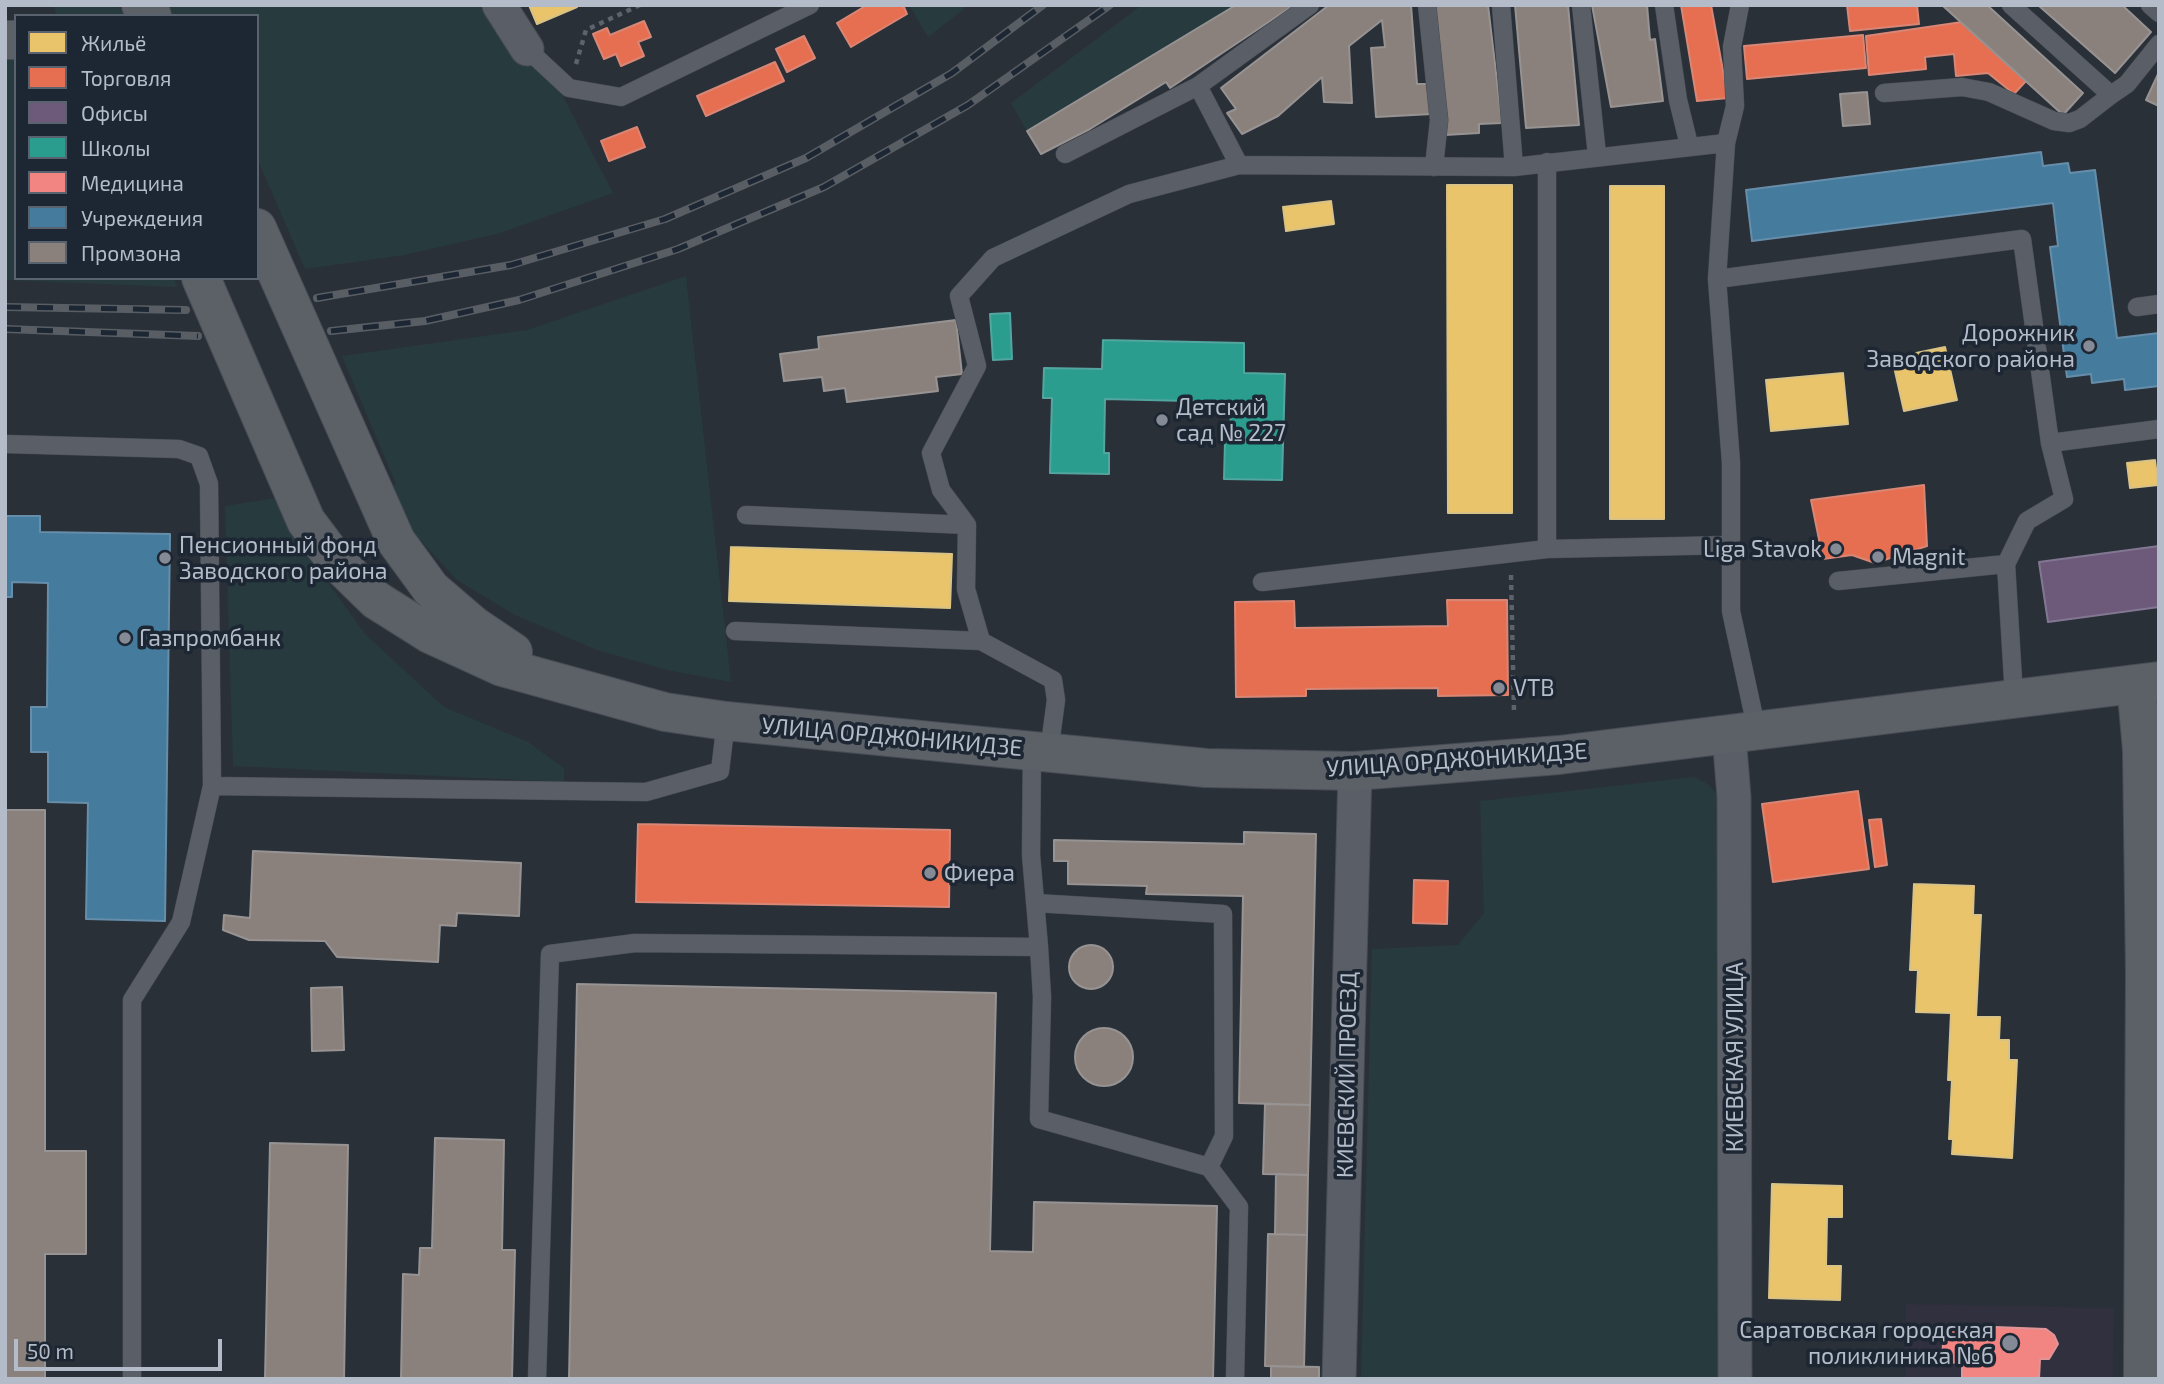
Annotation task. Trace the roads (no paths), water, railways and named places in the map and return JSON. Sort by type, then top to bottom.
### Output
[{"type":"main road","name":"УЛИЦА ОРДЖОНИКИДЗЕ","points":[[259,233],[396,541],[431,589],[473,625],[523,658],[589,693]]},
{"type":"main road","name":"УЛИЦА ОРДЖОНИКИДЗЕ","points":[[202,280],[306,520],[336,561],[376,600],[430,634],[502,667],[665,712],[726,721],[1206,768],[1355,771],[1559,755],[2014,697],[2147,683]]},
{"type":"main road","points":[[2143,1379],[2145,973],[2142,750],[2147,683]]},
{"type":"street","points":[[499,5],[527,49]]},
{"type":"street","name":"КИЕВСКАЯ УЛИЦА","points":[[1735,1379],[1734,811],[1743,733]]},
{"type":"street","name":"КИЕВСКИЙ ПРОЕЗД","points":[[1339,1379],[1355,771]]},
{"type":"lane","points":[[527,49],[569,88],[621,97],[810,5]]},
{"type":"lane","points":[[1065,154],[1198,86],[1310,5]]},
{"type":"lane","points":[[1427,5],[1439,120],[1434,167]]},
{"type":"lane","points":[[1501,5],[1514,167]]},
{"type":"lane","points":[[1581,5],[1597,155]]},
{"type":"lane","points":[[1664,5],[1678,100],[1689,145]]},
{"type":"lane","points":[[1741,5],[1732,47],[1735,106],[1726,143],[1717,279],[1731,463],[1731,611],[1743,733]]},
{"type":"lane","points":[[2011,5],[2111,95]]},
{"type":"lane","points":[[2150,5],[2159,13]]},
{"type":"lane","points":[[1884,93],[1962,87],[1989,92],[2054,121],[2069,123],[2080,119],[2127,84],[2159,44]]},
{"type":"lane","points":[[1198,86],[1239,165]]},
{"type":"lane","points":[[981,640],[966,589],[967,525],[941,490],[931,453],[977,366],[959,296],[993,258],[1129,194],[1239,165],[1514,167],[1597,155],[1726,143]]},
{"type":"lane","points":[[1547,162],[1547,549]]},
{"type":"lane","points":[[1717,279],[2022,239],[2050,443],[2064,499],[2027,521],[2006,564],[2014,697]]},
{"type":"lane","points":[[2137,307],[2159,304]]},
{"type":"lane","points":[[2050,443],[2159,429]]},
{"type":"lane","points":[[5,444],[179,449],[199,456],[209,484],[212,786],[181,922],[132,1000],[132,1379]]},
{"type":"lane","points":[[746,515],[967,525]]},
{"type":"lane","points":[[1262,582],[1547,549],[1730,545]]},
{"type":"lane","points":[[1838,581],[2006,564]]},
{"type":"lane","points":[[734,631],[981,640],[1053,680],[1056,700],[1041,751],[1031,855],[1042,998],[1039,1119],[1209,1167],[1239,1207],[1235,1379]]},
{"type":"lane","points":[[212,786],[646,792],[720,771],[726,721]]},
{"type":"lane","points":[[1035,902],[1223,914],[1224,1136],[1209,1167]]},
{"type":"lane","points":[[537,1379],[550,954],[635,943],[1039,947]]},
{"type":"railway","points":[[317,298],[511,265],[665,219],[806,158],[952,73],[1043,5]]},
{"type":"railway","points":[[331,331],[425,321],[519,300],[678,249],[824,187],[968,105],[1110,5]]},
{"type":"railway","points":[[5,307],[186,310]]},
{"type":"railway","points":[[5,329],[198,336]]},
{"type":"place","name":"Дорожник Заводского района","points":[[2089,346]]},
{"type":"place","name":"Детский сад № 227","points":[[1162,420]]},
{"type":"place","name":"Liga Stavok","points":[[1836,549]]},
{"type":"place","name":"Magnit","points":[[1878,557]]},
{"type":"place","name":"Пенсионный фонд Заводского района","points":[[165,558]]},
{"type":"place","name":"Газпромбанк","points":[[125,638]]},
{"type":"place","name":"VTB","points":[[1499,688]]},
{"type":"place","name":"Фиера","points":[[930,873]]},
{"type":"place","name":"Саратовская городская поликлиника №6","points":[[2010,1343]]}]
